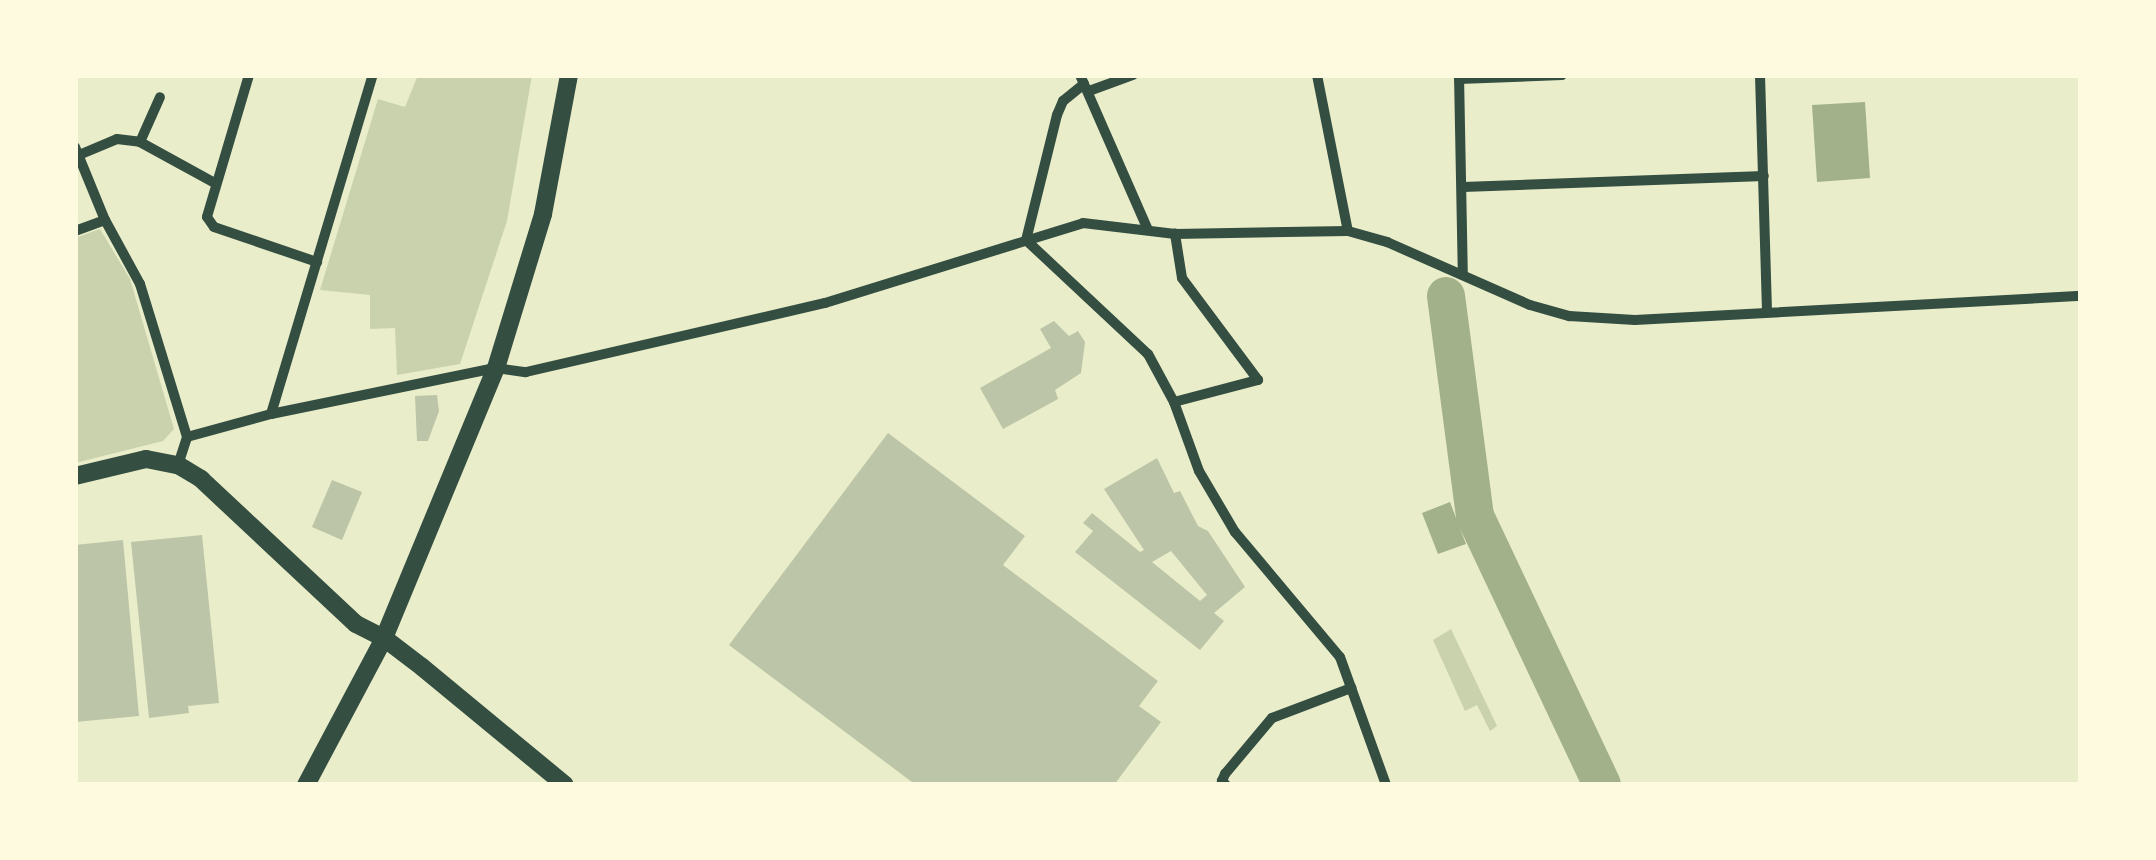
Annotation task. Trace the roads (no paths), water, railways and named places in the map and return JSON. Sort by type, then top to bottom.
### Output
[{"type":"main road","points":[[306,785],[384,638],[496,368],[528,276],[561,139],[570,75]]},
{"type":"main road","points":[[75,476],[146,459],[178,465],[201,479],[356,624],[384,638],[565,785]]},
{"type":"street","points":[[249,75],[207,217],[214,227],[317,262]]},
{"type":"street","points":[[271,414],[373,75]]},
{"type":"street","points":[[1026,240],[1057,115],[1064,101],[1084,83],[1133,75]]},
{"type":"street","points":[[1317,75],[1348,231]]},
{"type":"street","points":[[1463,276],[1459,77],[1562,75]]},
{"type":"street","points":[[1760,75],[1768,311]]},
{"type":"street","points":[[1084,83],[1148,230]]},
{"type":"street","points":[[140,142],[160,98]]},
{"type":"street","points":[[178,465],[188,437],[140,284],[105,220],[77,151],[117,138],[140,142],[215,183]]},
{"type":"street","points":[[1463,187],[1764,176]]},
{"type":"street","points":[[75,230],[105,220]]},
{"type":"street","points":[[188,437],[271,414],[496,368],[526,372],[825,303],[1082,223],[1175,234],[1348,231],[1530,305],[1569,316],[1635,320],[2081,296]]},
{"type":"street","points":[[1174,402],[1258,380],[1182,278],[1175,234]]},
{"type":"street","points":[[1026,240],[1148,354],[1174,402],[1199,471],[1235,532],[1340,657],[1386,785]]},
{"type":"street","points":[[1220,784],[1272,718],[1351,688]]},
{"type":"waterway","points":[[1446,296],[1475,516],[1602,785]]}]
